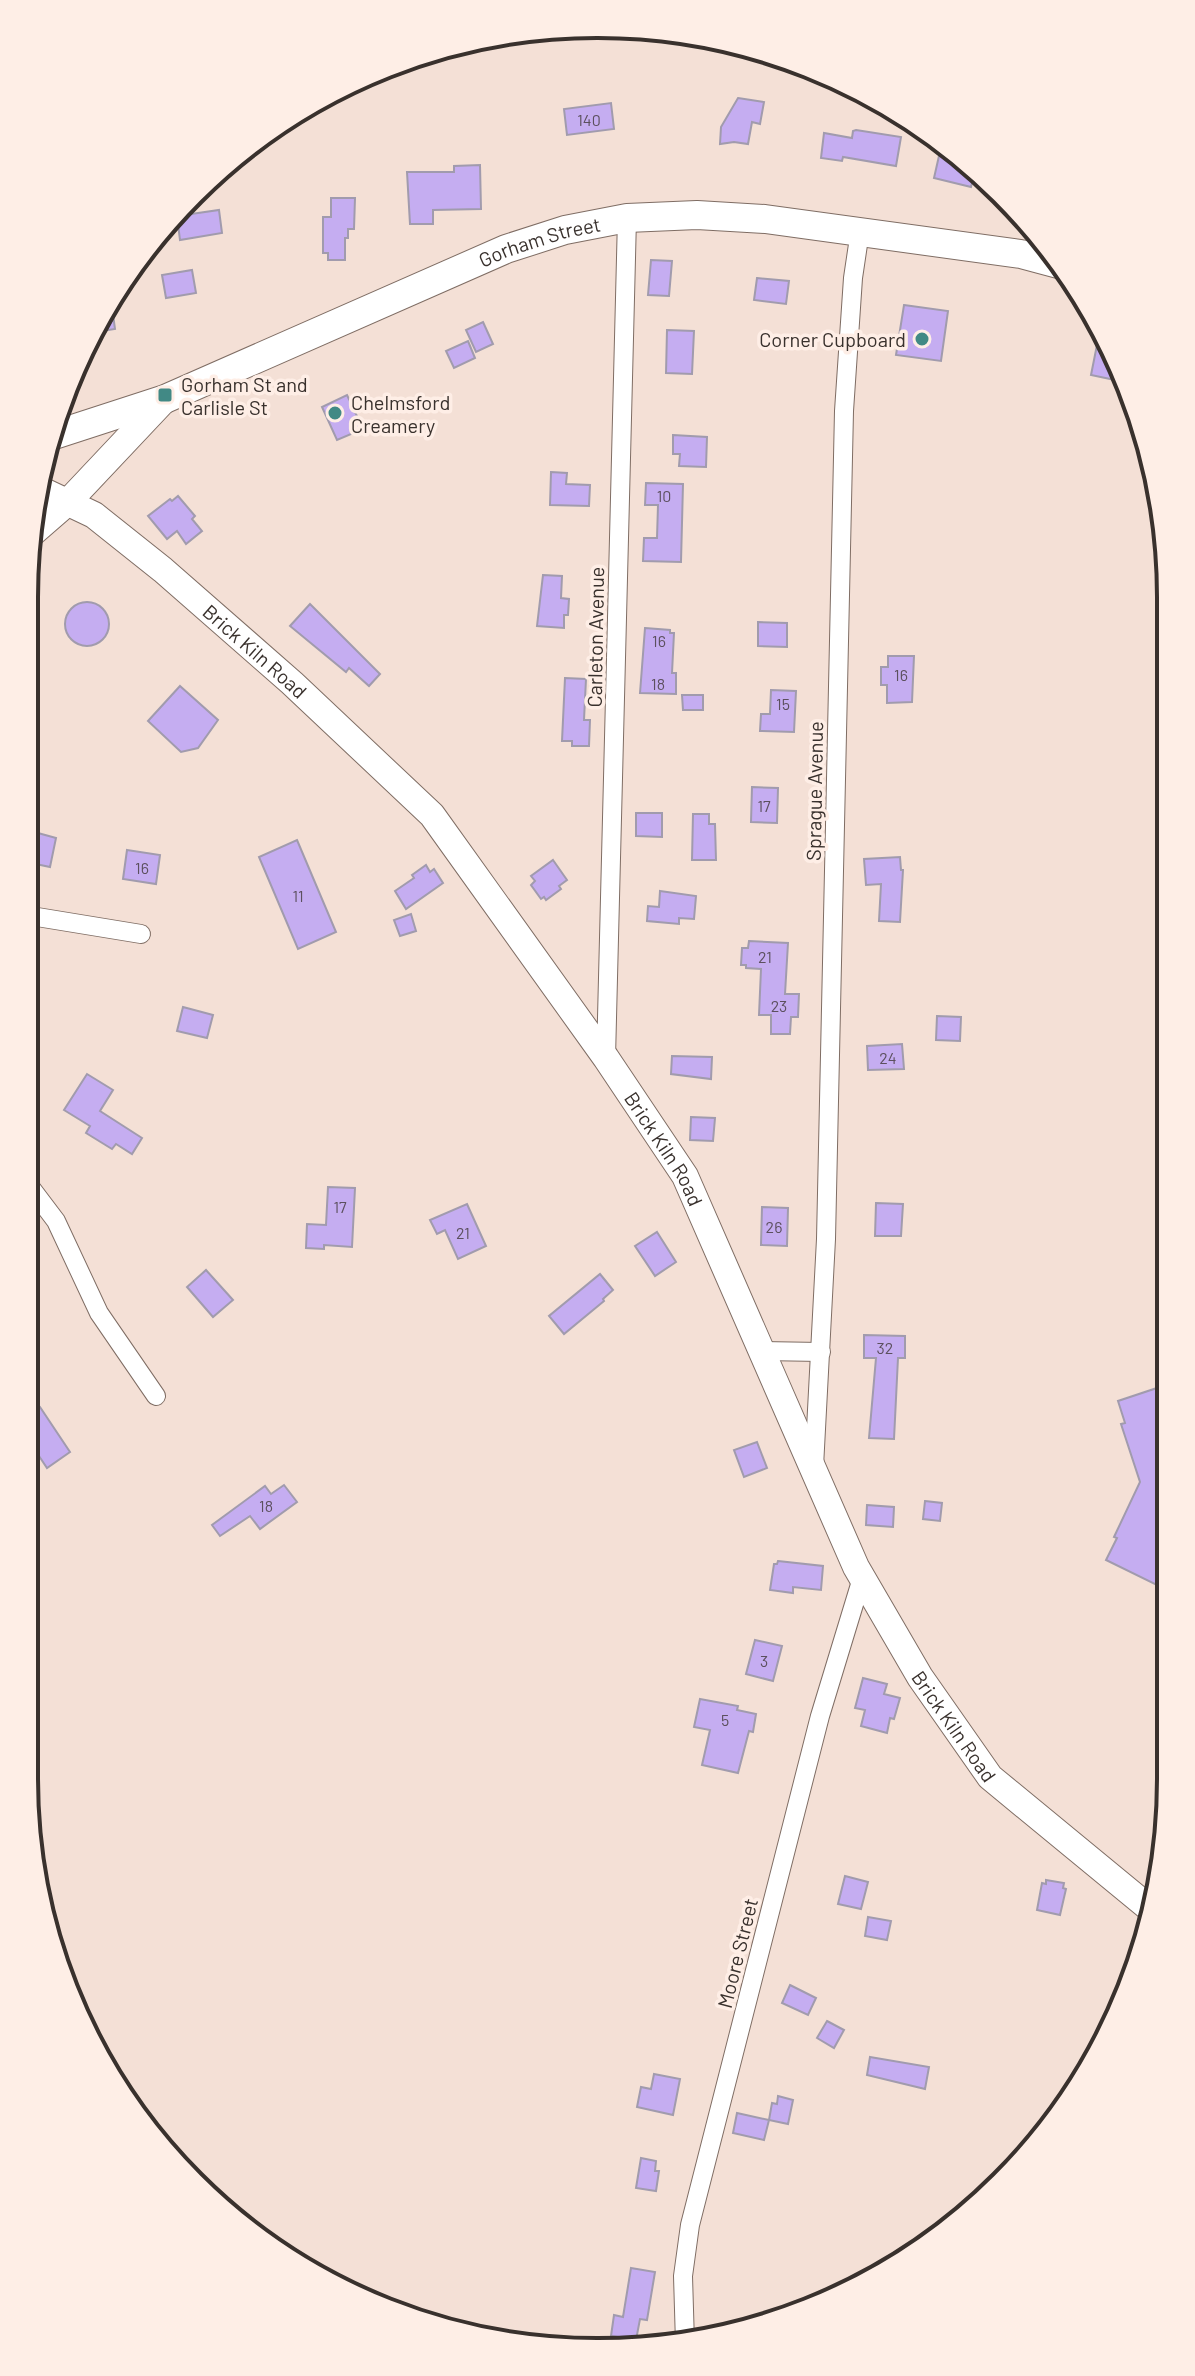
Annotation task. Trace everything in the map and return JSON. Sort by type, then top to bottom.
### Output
[{"type":"main road","name":"Gorham Street","points":[[64,432],[165,399],[506,249],[565,230],[627,218],[697,215],[765,219],[1021,254],[1043,260]]},
{"type":"street","name":"Carleton Avenue","points":[[606,1058],[627,218]]},
{"type":"street","name":"Sprague Avenue","points":[[813,1474],[827,1191],[844,411],[853,278],[860,231]]},
{"type":"street","points":[[43,524],[67,503],[165,399]]},
{"type":"street","name":"Brick Kiln Road","points":[[48,494],[94,515],[163,570],[292,683],[432,815],[606,1058],[685,1176],[813,1474],[862,1578],[920,1677],[990,1777],[1143,1903]]},
{"type":"street","points":[[38,917],[141,934]]},
{"type":"street","points":[[38,1197],[56,1221],[99,1313],[156,1396]]},
{"type":"street","points":[[761,1351],[821,1352]]},
{"type":"street","name":"Moore Street","points":[[685,2331],[683,2276],[690,2225],[820,1716],[862,1578]]},
{"type":"building","points":[[738,98],[764,102],[760,124],[752,122],[748,144],[720,144],[721,127]]},
{"type":"building","points":[[611,103],[614,129],[567,135],[564,109]]},
{"type":"building","points":[[856,130],[901,137],[896,166],[843,157],[842,161],[821,158],[824,133],[852,138]]},
{"type":"building","points":[[939,155],[972,183],[971,187],[934,178]]},
{"type":"building","points":[[480,165],[481,209],[433,210],[433,224],[410,224],[407,172],[454,172],[454,166]]},
{"type":"building","points":[[331,198],[355,198],[354,229],[348,229],[348,238],[345,238],[345,260],[328,260],[328,253],[323,253],[323,217],[331,217]]},
{"type":"building","points":[[219,210],[222,233],[180,240],[178,227],[191,214]]},
{"type":"building","points":[[651,260],[672,261],[669,296],[648,295]]},
{"type":"building","points":[[192,270],[196,293],[166,298],[162,275]]},
{"type":"building","points":[[757,278],[789,281],[786,304],[754,300]]},
{"type":"building","name":"Corner Cupboard","points":[[904,305],[948,311],[941,361],[896,355]]},
{"type":"building","points":[[113,317],[115,329],[106,330]]},
{"type":"building","points":[[483,322],[493,344],[476,352],[466,330]]},
{"type":"building","points":[[667,330],[694,331],[692,374],[666,373]]},
{"type":"building","points":[[468,341],[475,358],[454,368],[446,351]]},
{"type":"building","points":[[1097,346],[1112,379],[1091,375]]},
{"type":"building","points":[[347,395],[363,429],[337,440],[322,407]]},
{"type":"building","points":[[673,435],[707,437],[706,467],[679,466],[680,454],[673,454]]},
{"type":"building","points":[[551,472],[567,473],[566,484],[590,485],[589,506],[550,505]]},
{"type":"building","points":[[646,483],[683,484],[681,562],[643,561],[644,538],[657,538],[658,505],[645,505]]},
{"type":"building","points":[[178,496],[195,516],[192,519],[202,531],[186,544],[177,531],[167,539],[148,516]]},
{"type":"building","points":[[543,575],[562,576],[561,598],[569,599],[564,628],[537,626]]},
{"type":"building","points":[[87,602],[103,608],[109,624],[103,640],[87,646],[71,640],[65,624],[71,608]]},
{"type":"building","points":[[310,604],[380,674],[369,686],[349,668],[346,672],[290,626]]},
{"type":"building","points":[[758,622],[787,623],[787,647],[758,646]]},
{"type":"building","points":[[645,628],[674,633],[672,673],[676,673],[676,694],[640,693]]},
{"type":"building","points":[[888,656],[914,656],[912,702],[887,703],[887,685],[881,685],[881,667],[888,667]]},
{"type":"building","points":[[565,678],[586,679],[584,720],[590,720],[589,746],[572,746],[572,741],[562,741]]},
{"type":"building","points":[[180,686],[218,720],[198,748],[181,752],[148,721]]},
{"type":"building","points":[[771,690],[796,691],[794,732],[760,731],[761,714],[770,714]]},
{"type":"building","points":[[682,695],[703,695],[703,710],[683,710]]},
{"type":"building","points":[[752,787],[778,788],[777,823],[751,822]]},
{"type":"building","points":[[636,813],[662,813],[662,837],[636,836]]},
{"type":"building","points":[[693,814],[709,814],[709,824],[715,824],[716,860],[692,860]]},
{"type":"building","points":[[38,833],[56,838],[50,867],[38,864]]},
{"type":"building","points":[[297,840],[336,932],[298,949],[259,857]]},
{"type":"building","points":[[127,850],[160,855],[156,884],[123,879]]},
{"type":"building","points":[[900,857],[903,870],[900,922],[879,921],[881,884],[866,885],[864,859]]},
{"type":"building","points":[[553,860],[567,880],[546,900],[544,897],[541,899],[531,885],[535,881],[531,876]]},
{"type":"building","points":[[426,865],[430,872],[434,869],[443,883],[406,909],[395,891]]},
{"type":"building","points":[[660,891],[696,896],[694,919],[679,918],[679,924],[647,921],[648,906],[659,907]]},
{"type":"building","points":[[411,914],[416,931],[400,936],[394,920]]},
{"type":"building","points":[[749,941],[788,943],[785,994],[799,994],[798,1017],[791,1017],[790,1034],[771,1034],[771,1015],[759,1015],[761,969],[741,965],[742,948],[748,948]]},
{"type":"building","points":[[183,1007],[213,1015],[207,1038],[177,1031]]},
{"type":"building","points":[[937,1016],[961,1017],[960,1041],[936,1040]]},
{"type":"building","points":[[902,1044],[904,1069],[868,1070],[867,1046]]},
{"type":"building","points":[[672,1056],[712,1057],[711,1079],[671,1074]]},
{"type":"building","points":[[87,1074],[113,1090],[100,1111],[142,1138],[132,1154],[116,1144],[112,1149],[86,1133],[90,1126],[64,1110]]},
{"type":"building","points":[[691,1117],[715,1118],[713,1141],[690,1140]]},
{"type":"building","points":[[328,1187],[355,1188],[352,1247],[324,1245],[324,1249],[306,1248],[307,1224],[326,1225]]},
{"type":"building","points":[[876,1203],[903,1204],[901,1236],[875,1236]]},
{"type":"building","points":[[467,1204],[486,1246],[458,1259],[445,1230],[437,1234],[430,1220]]},
{"type":"building","points":[[762,1207],[788,1208],[787,1246],[761,1245]]},
{"type":"building","points":[[657,1232],[676,1262],[655,1276],[635,1246]]},
{"type":"building","points":[[206,1270],[233,1300],[213,1317],[187,1287]]},
{"type":"building","points":[[600,1274],[613,1290],[564,1334],[549,1316]]},
{"type":"building","points":[[864,1335],[905,1336],[905,1358],[898,1358],[894,1439],[869,1438],[876,1358],[864,1358]]},
{"type":"building","points":[[1157,1388],[1157,1585],[1106,1560],[1140,1482],[1121,1424],[1125,1423],[1118,1401]]},
{"type":"building","points":[[38,1408],[70,1452],[47,1468],[38,1454]]},
{"type":"building","points":[[757,1442],[767,1468],[744,1477],[734,1450]]},
{"type":"building","points":[[284,1485],[297,1502],[260,1529],[250,1516],[220,1536],[212,1525],[265,1486],[271,1494]]},
{"type":"building","points":[[925,1501],[942,1503],[940,1521],[923,1519]]},
{"type":"building","points":[[867,1505],[894,1507],[893,1527],[866,1525]]},
{"type":"building","points":[[778,1561],[823,1566],[821,1590],[793,1587],[793,1593],[770,1590],[774,1564]]},
{"type":"building","points":[[755,1640],[782,1646],[773,1681],[746,1674]]},
{"type":"building","points":[[863,1678],[887,1684],[884,1694],[900,1698],[894,1719],[890,1718],[887,1733],[861,1726],[865,1710],[855,1708]]},
{"type":"building","points":[[700,1699],[738,1706],[737,1710],[756,1714],[738,1773],[702,1765],[710,1730],[694,1727]]},
{"type":"building","points":[[845,1876],[868,1882],[861,1909],[838,1904]]},
{"type":"building","points":[[1046,1880],[1064,1883],[1063,1888],[1066,1889],[1060,1915],[1037,1910],[1042,1883],[1046,1884]]},
{"type":"building","points":[[868,1917],[891,1921],[887,1940],[865,1936]]},
{"type":"building","points":[[790,1985],[816,1998],[808,2015],[782,2003]]},
{"type":"building","points":[[827,2021],[844,2030],[834,2048],[817,2038]]},
{"type":"building","points":[[870,2057],[929,2067],[925,2089],[867,2075]]},
{"type":"building","points":[[654,2074],[680,2079],[673,2115],[637,2107],[641,2087],[651,2089]]},
{"type":"building","points":[[778,2096],[793,2100],[788,2124],[769,2120],[772,2103],[777,2104]]},
{"type":"building","points":[[737,2113],[769,2120],[764,2140],[733,2133]]},
{"type":"building","points":[[641,2158],[656,2161],[655,2171],[659,2171],[656,2191],[636,2188]]},
{"type":"building","points":[[631,2268],[655,2272],[647,2320],[640,2319],[637,2337],[611,2336],[614,2315],[623,2317]]},
{"type":"place","name":"Corner Cupboard","points":[[922,339]]},
{"type":"place","name":"Gorham St and Carlisle St","points":[[165,395]]},
{"type":"place","name":"Chelmsford Creamery","points":[[335,413]]}]
